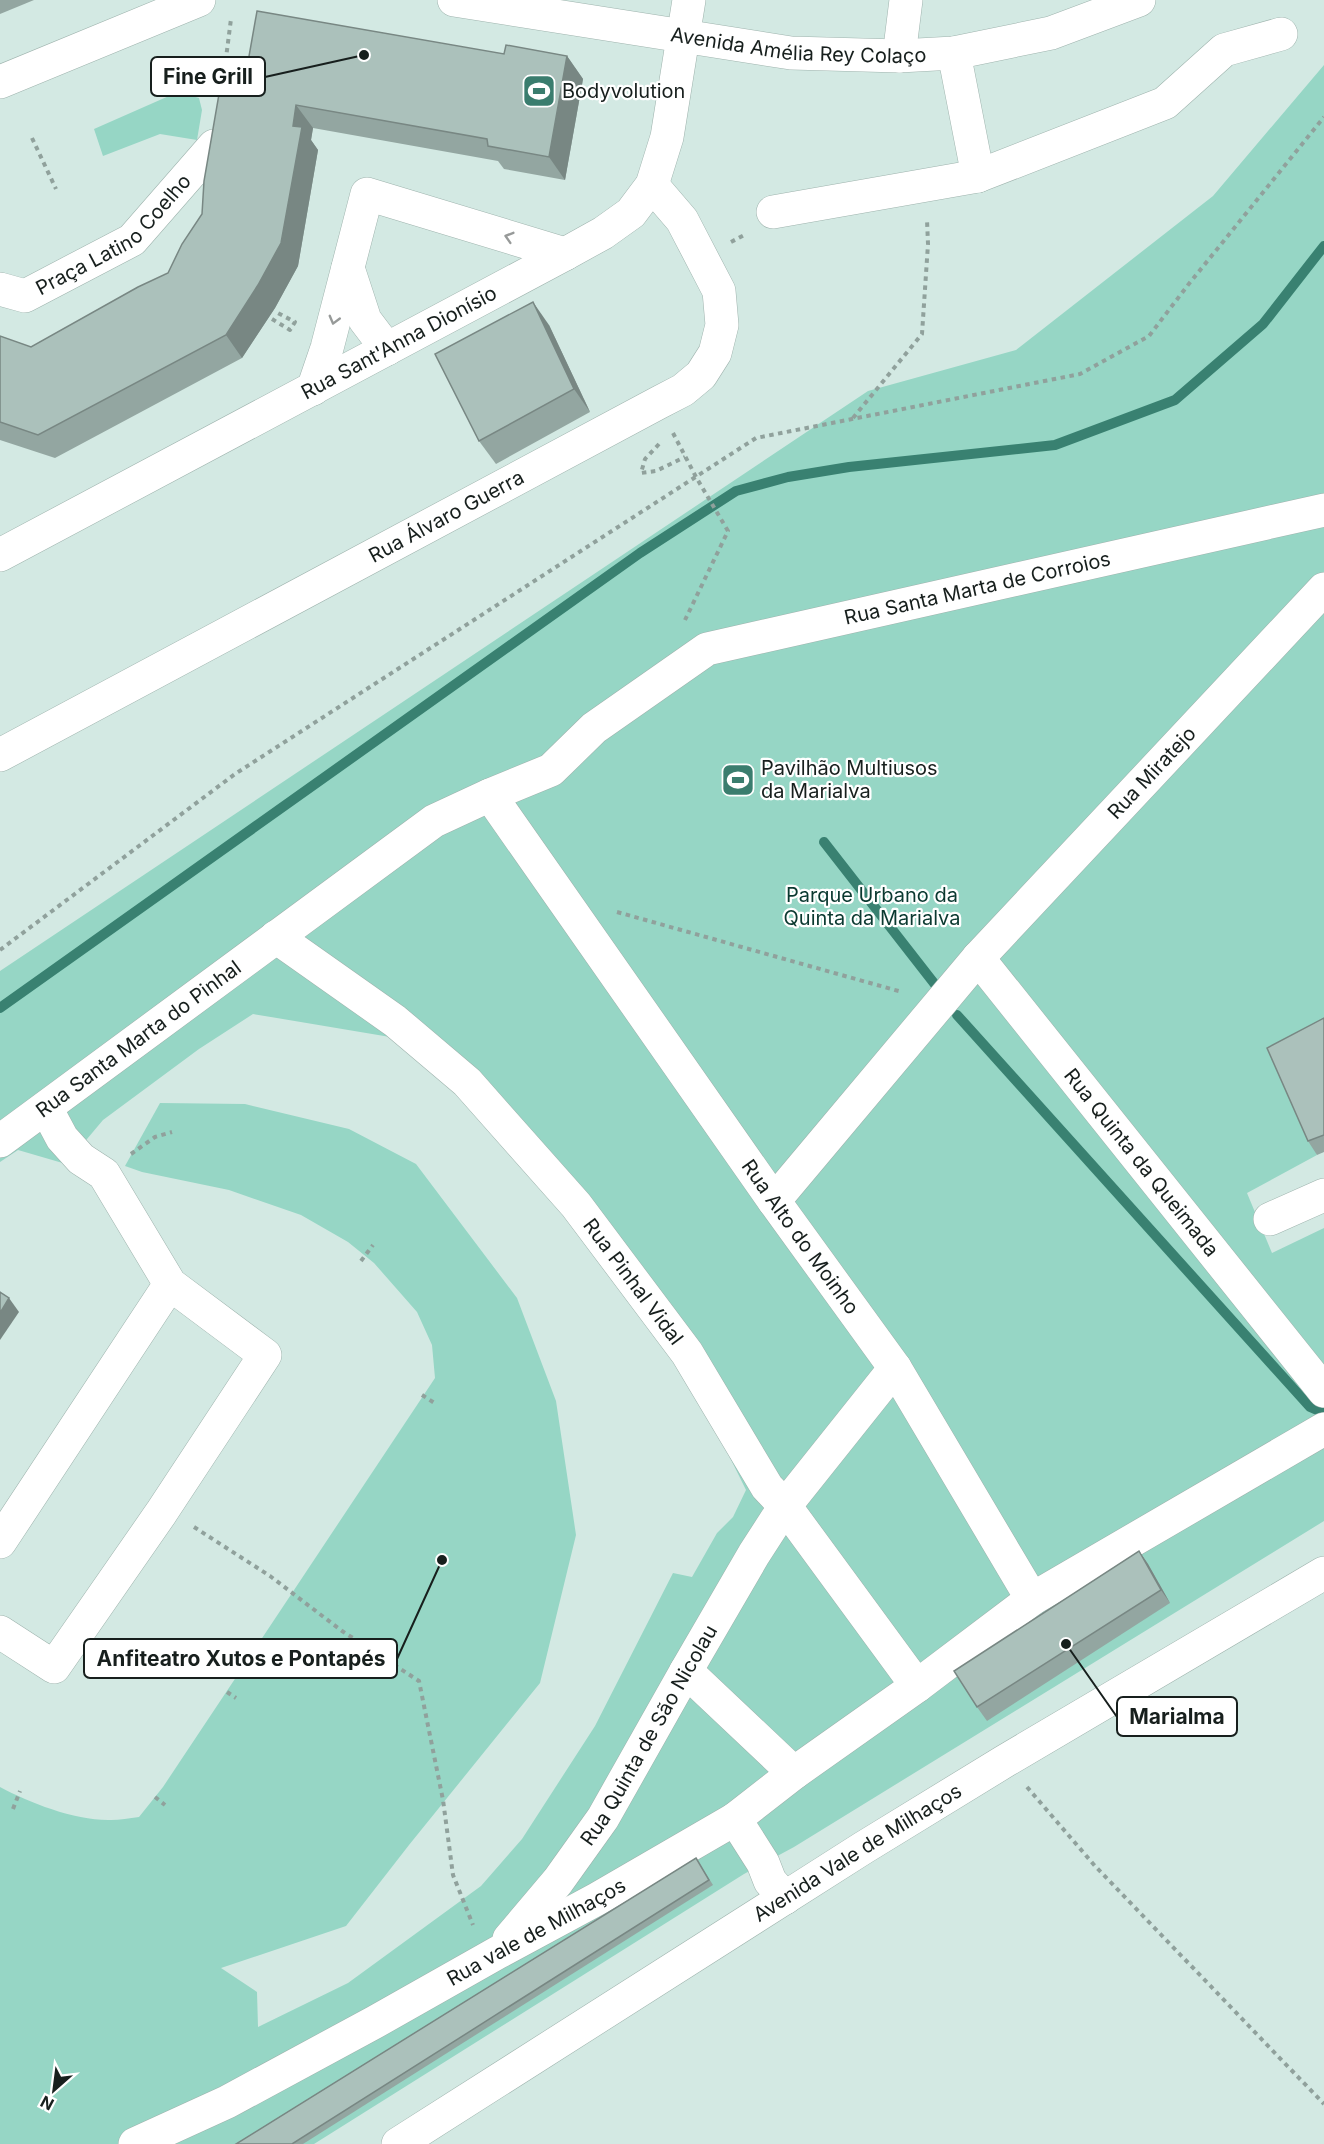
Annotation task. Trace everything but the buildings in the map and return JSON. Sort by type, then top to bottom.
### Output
[{"type":"street","points":[[0,82],[198,0]]},
{"type":"street","name":"Avenida Amélia Rey Colaço","points":[[454,0],[791,54],[899,56],[954,53],[1051,33],[1139,0]]},
{"type":"street","name":"Rua Sant'Anna Dionísio","points":[[8,542],[313,389],[603,233],[631,213],[652,185],[667,137],[689,0]]},
{"type":"street","points":[[899,56],[906,0]]},
{"type":"street","points":[[773,212],[978,176],[1164,103],[1224,51],[1281,34]]},
{"type":"street","points":[[954,53],[978,176]]},
{"type":"street","name":"Praça Latino Coelho","points":[[0,289],[25,296],[132,240],[214,146]]},
{"type":"street","name":"Rua Álvaro Guerra","points":[[0,755],[683,390],[701,375],[715,353],[722,325],[718,291],[682,220],[652,185]]},
{"type":"street","points":[[313,389],[327,348],[367,194],[565,254]]},
{"type":"street","points":[[348,268],[365,321],[387,349]]},
{"type":"street","name":"Rua Santa Marta de Corroios","points":[[490,795],[551,770],[594,728],[707,649],[1324,510]]},
{"type":"street","name":"Rua Miratejo","points":[[774,1201],[959,981],[1324,589]]},
{"type":"street","name":"Rua Alto do Moinho","points":[[490,795],[774,1201],[895,1368],[1032,1599]]},
{"type":"street","name":"Rua Santa Marta do Pinhal","points":[[0,1141],[434,822],[490,795]]},
{"type":"street","name":"Rua Pinhal Vidal","points":[[276,937],[395,1021],[467,1082],[576,1205],[687,1353],[776,1496],[917,1686]]},
{"type":"street","name":"Rua Quinta da Queimada","points":[[959,981],[1324,1390]]},
{"type":"street","points":[[0,1632],[54,1667],[164,1509],[265,1355],[170,1284],[104,1174],[81,1158],[62,1138],[46,1108]]},
{"type":"street","points":[[1270,1219],[1324,1195]]},
{"type":"street","points":[[0,1542],[170,1284]]},
{"type":"street","name":"Rua Quinta de São Nicolau","points":[[491,1956],[558,1881],[603,1818],[754,1554],[776,1496],[895,1368]]},
{"type":"street","name":"Rua vale de Milhaços","points":[[135,2144],[227,2102],[597,1899],[735,1819],[794,1773],[917,1686],[1032,1599],[1324,1430]]},
{"type":"street","name":"Avenida Vale de Milhaços","points":[[398,2144],[778,1890],[1005,1761],[1324,1573]]},
{"type":"street","points":[[686,1671],[794,1773]]},
{"type":"street","points":[[735,1819],[764,1863],[778,1890]]},
{"type":"path","points":[[220,102],[232,11]]},
{"type":"path","points":[[0,950],[235,774],[756,438],[1080,374],[1149,336],[1324,117]]},
{"type":"path","points":[[32,138],[56,189]]},
{"type":"path","points":[[852,419],[922,334],[928,244],[926,185]]},
{"type":"path","points":[[701,257],[748,233],[773,212]]},
{"type":"path","points":[[272,319],[290,330],[295,322],[276,312]]},
{"type":"path","points":[[683,624],[728,531],[672,431],[645,459],[641,473],[656,471],[686,457]]},
{"type":"path","points":[[556,890],[959,981]]},
{"type":"path","points":[[104,1174],[155,1137],[172,1132]]},
{"type":"path","points":[[360,1261],[373,1245]]},
{"type":"path","points":[[422,1395],[436,1404]]},
{"type":"path","points":[[164,1509],[270,1576],[342,1631],[419,1681],[443,1800],[453,1875],[491,1956]]},
{"type":"path","points":[[226,1692],[236,1698]]},
{"type":"path","points":[[1005,1761],[1095,1866],[1324,2104]]},
{"type":"path","points":[[13,1809],[20,1791]]},
{"type":"path","points":[[155,1797],[165,1805]]},
{"type":"green space","name":"Parque Urbano da Quinta da Marialva","points":[[1324,65],[1324,1036],[1276,1061],[1317,1155],[1247,1193],[1272,1253],[1324,1228],[1324,1521],[794,1847],[744,1874],[314,2144],[0,2144],[0,1787],[39,1805],[83,1818],[111,1820],[139,1817],[163,1787],[435,1378],[432,1345],[417,1312],[374,1263],[348,1242],[301,1215],[229,1190],[142,1172],[125,1166],[160,1103],[245,1104],[349,1129],[416,1164],[517,1298],[556,1401],[576,1535],[540,1683],[346,1926],[221,1968],[257,1992],[258,2027],[348,1983],[481,1886],[522,1839],[595,1726],[673,1573],[692,1577],[717,1533],[733,1517],[746,1490],[710,1417],[639,1309],[528,1169],[450,1081],[396,1038],[253,1014],[199,1049],[103,1120],[66,1164],[18,1150],[0,1162],[0,971],[868,391],[1016,350],[1213,196]]},
{"type":"green space","points":[[178,92],[199,98],[202,110],[197,140],[160,134],[103,156],[94,129]]},
{"type":"waterway","points":[[0,1008],[640,553],[736,491],[788,477],[849,467],[1055,445],[1175,400],[1263,324],[1324,246]]},
{"type":"waterway","points":[[824,842],[937,987]]},
{"type":"waterway","points":[[957,1015],[1310,1407],[1324,1413]]},
{"type":"place","name":"Fine Grill","points":[[364,55]]},
{"type":"place","name":"Bodyvolution","points":[[539,91]]},
{"type":"place","name":"Pavilhão Multiusos da Marialva","points":[[738,780]]},
{"type":"place","name":"Anfiteatro Xutos e Pontapés","points":[[442,1560]]},
{"type":"place","name":"Marialma","points":[[1066,1644]]}]
